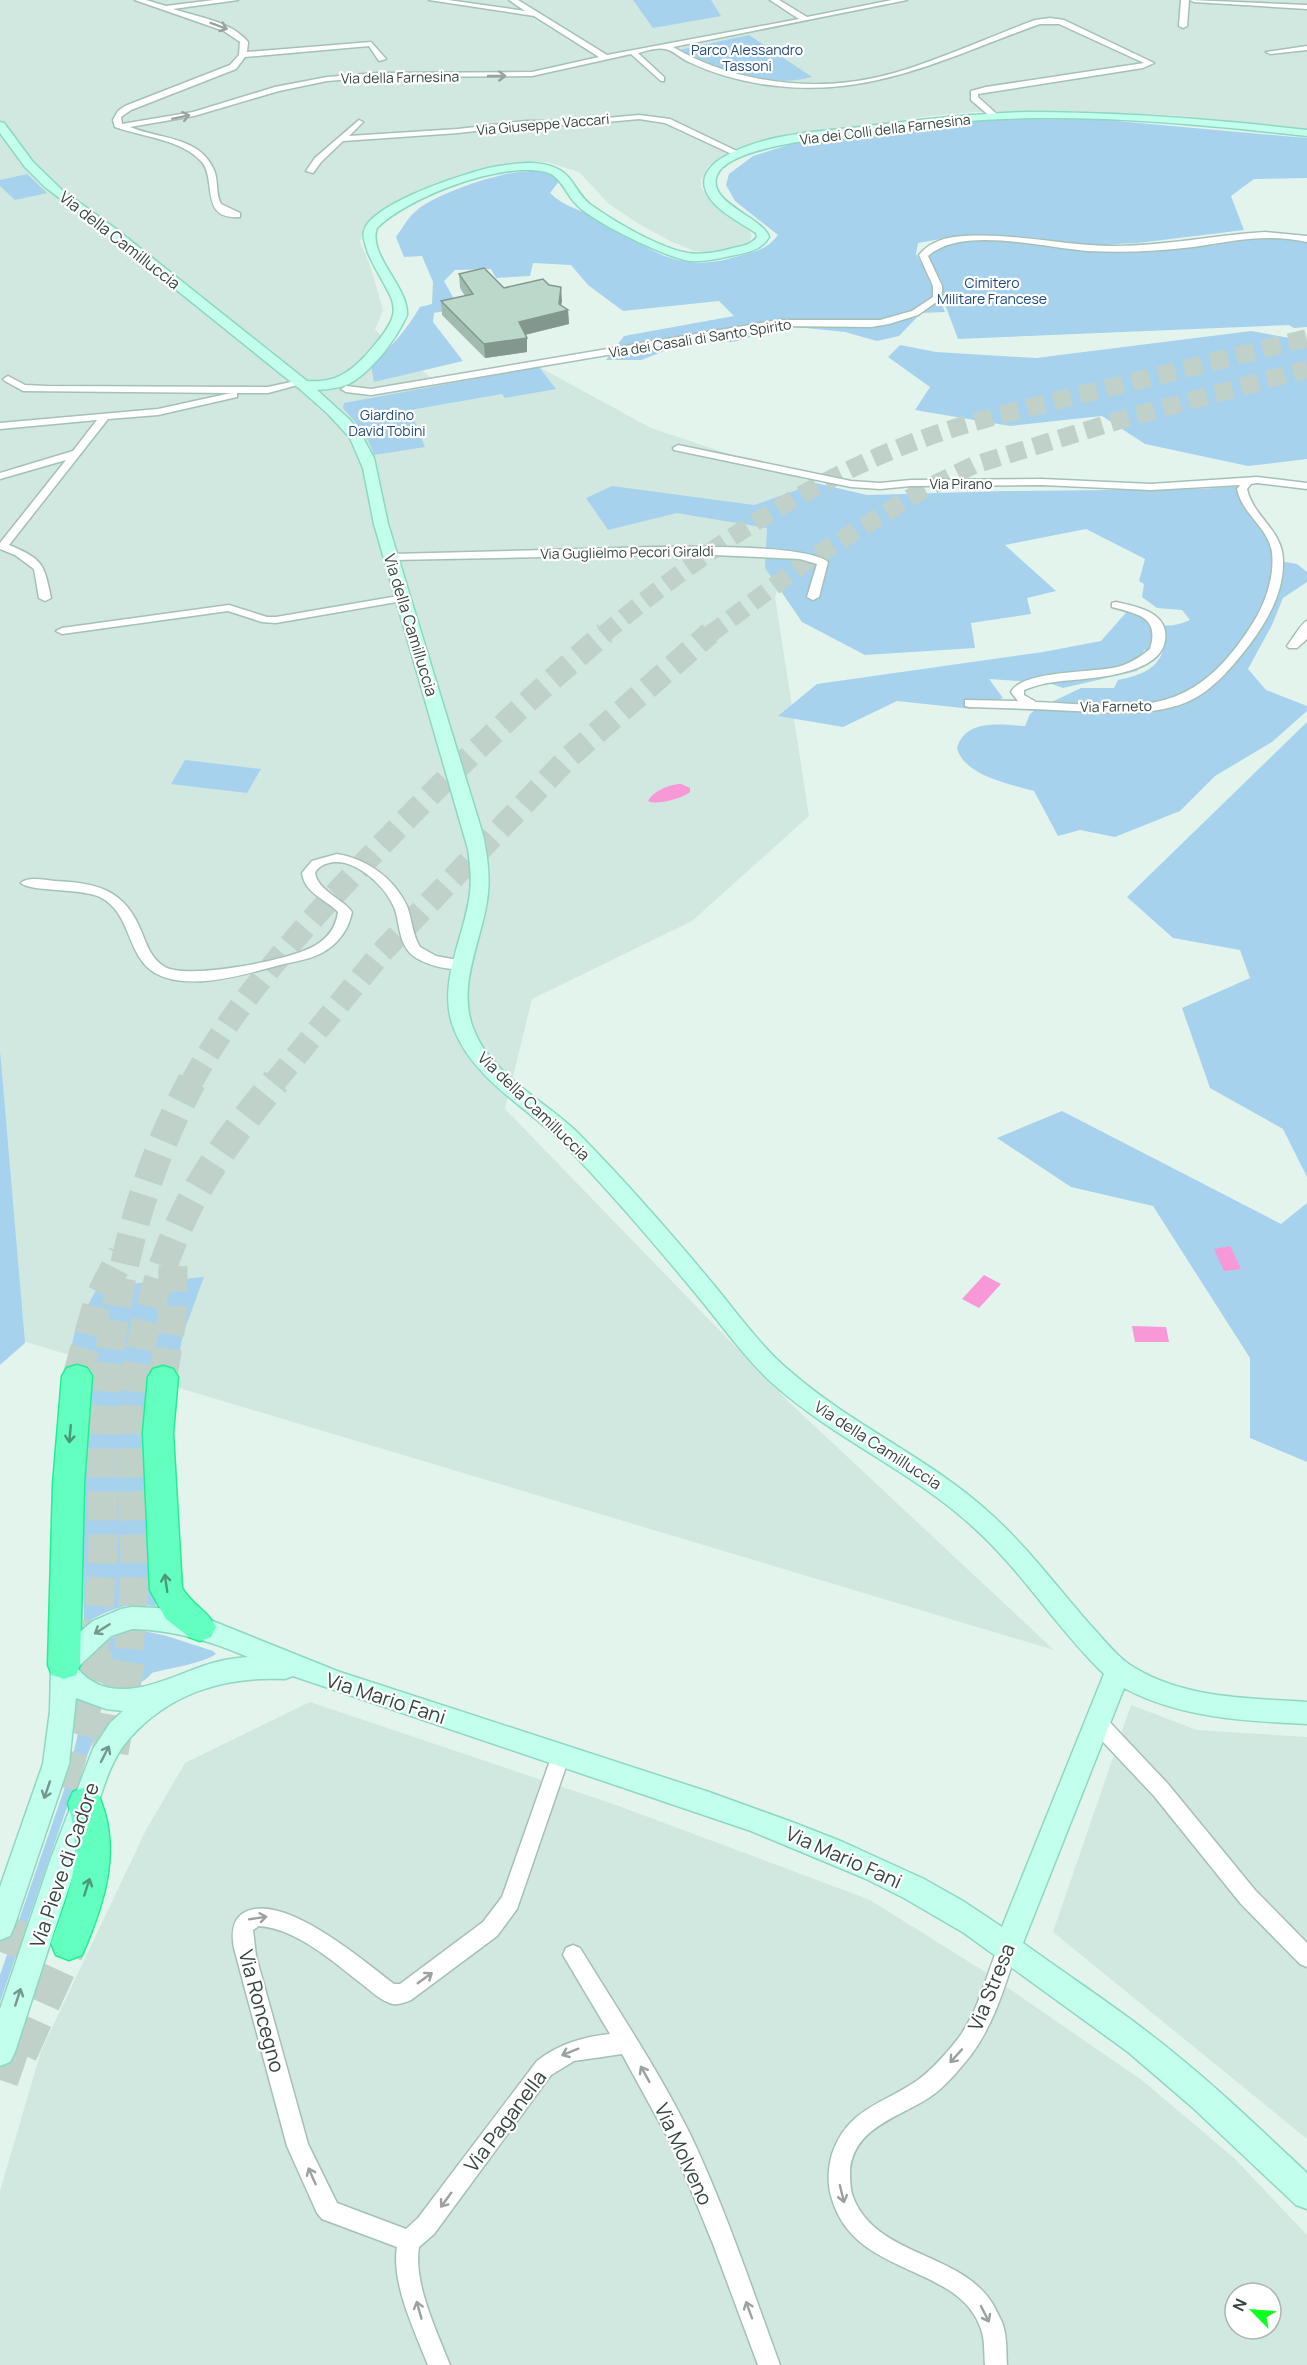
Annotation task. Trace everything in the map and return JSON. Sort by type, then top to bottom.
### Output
[{"type":"highway","points":[[64,1668],[67,1492],[77,1376]]},
{"type":"highway","points":[[162,1377],[158,1414],[158,1452],[166,1590],[177,1609],[200,1627]]},
{"type":"highway","points":[[69,1943],[95,1858],[93,1827],[85,1803]]},
{"type":"street","points":[[139,0],[235,33],[244,42],[243,56],[222,73],[124,110],[118,116],[117,121],[117,125],[129,130],[181,144],[202,158],[210,167],[217,207],[224,212],[237,215]]},
{"type":"street","points":[[163,8],[234,0]]},
{"type":"street","points":[[433,0],[536,14]]},
{"type":"street","points":[[513,0],[608,59]]},
{"type":"street","points":[[774,0],[805,19]]},
{"type":"street","points":[[666,46],[903,0]]},
{"type":"street","points":[[1183,26],[1185,0]]},
{"type":"street","points":[[1194,0],[1307,7]]},
{"type":"street","points":[[666,46],[703,66],[736,77],[831,85],[894,75],[1047,20],[1066,24],[1150,63],[974,93],[974,98],[995,116]]},
{"type":"street","points":[[243,56],[371,44],[382,59]]},
{"type":"street","name":"Via della Farnesina","points":[[123,126],[194,114],[279,89],[327,79],[369,75],[513,76],[548,72],[666,46]]},
{"type":"street","points":[[1270,52],[1307,48]]},
{"type":"street","points":[[633,52],[661,79]]},
{"type":"street","name":"Via dei Colli della Farnesina","points":[[347,384],[384,341],[401,313],[397,296],[370,239],[372,226],[445,184],[501,171],[536,167],[554,171],[563,177],[575,197],[586,207],[669,252],[692,257],[713,256],[756,245],[764,237],[760,231],[718,199],[710,188],[710,179],[714,170],[739,154],[781,143],[843,132],[995,116],[1150,118],[1307,133]]},
{"type":"street","name":"Via Giuseppe Vaccari","points":[[340,139],[458,131],[526,123],[574,123],[639,117],[667,121],[739,154]]},
{"type":"street","points":[[310,171],[318,160],[359,122]]},
{"type":"street","name":"Via della Camilluccia","points":[[0,125],[29,164],[47,183],[110,229],[301,384],[333,412],[356,438],[366,454],[381,524],[468,816],[480,874],[476,913],[458,995],[459,1017],[466,1036],[489,1065],[564,1132],[593,1163],[657,1232],[772,1369],[811,1402],[916,1470],[976,1514],[1118,1671],[1162,1692],[1212,1705],[1307,1713]]},
{"type":"street","name":"Via dei Casali di Santo Spirito","points":[[347,384],[371,392],[779,323],[871,324],[885,322],[924,309],[937,298],[938,284],[923,257],[929,248],[950,239],[979,238],[1127,249],[1170,247],[1258,234],[1285,234],[1307,239]]},
{"type":"street","points":[[8,379],[19,386],[30,389],[254,390],[278,389],[301,384],[321,386],[347,384]]},
{"type":"street","points":[[333,412],[347,384]]},
{"type":"street","points":[[0,426],[180,408],[254,390]]},
{"type":"street","points":[[45,598],[39,568],[19,553],[1,546],[105,416]]},
{"type":"street","name":"Via Pirano","points":[[678,448],[805,475],[870,485],[1042,482],[1151,487],[1263,480],[1307,486]]},
{"type":"street","points":[[0,476],[74,454]]},
{"type":"street","name":"Via Farneto","points":[[969,703],[1136,708],[1165,704],[1196,692],[1228,665],[1264,615],[1276,576],[1276,544],[1269,529],[1244,499],[1242,489],[1247,482]]},
{"type":"street","name":"Via Guglielmo Pecori Giraldi","points":[[392,557],[735,550],[801,554],[817,557],[824,562],[813,597]]},
{"type":"street","points":[[62,631],[229,608],[276,620],[404,598]]},
{"type":"street","points":[[1033,705],[1019,697],[1017,693],[1019,688],[1047,679],[1122,670],[1142,662],[1155,651],[1158,628],[1155,620],[1142,612],[1116,605]]},
{"type":"street","points":[[1293,646],[1306,632]]},
{"type":"street","points":[[27,883],[90,890],[112,898],[127,917],[141,949],[152,965],[172,975],[191,977],[309,954],[326,945],[339,930],[345,912],[341,906],[315,886],[309,879],[309,872],[312,866],[321,861],[340,858],[360,866],[394,895],[406,921],[412,945],[418,952],[433,960],[463,965]]},
{"type":"street","points":[[0,1927],[56,1764],[63,1711],[64,1668],[93,1635],[121,1620],[146,1618],[200,1627],[301,1670]]},
{"type":"street","points":[[216,1674],[233,1661],[235,1654],[232,1641]]},
{"type":"street","points":[[64,1668],[77,1686],[104,1698],[125,1700],[158,1696],[216,1674],[254,1667],[301,1670]]},
{"type":"street","name":"Via Mario Fani","points":[[301,1670],[750,1817],[856,1860],[952,1909],[1140,2044],[1217,2109],[1307,2194]]},
{"type":"street","name":"Via Stresa","points":[[996,2365],[997,2350],[992,2330],[975,2296],[952,2278],[882,2245],[860,2230],[843,2201],[840,2176],[842,2158],[848,2141],[861,2124],[924,2088],[965,2046],[985,2010],[1096,1721],[1118,1671]]},
{"type":"street","name":"Via Pieve di Cadore","points":[[0,2052],[102,1757],[128,1721],[158,1696]]},
{"type":"street","points":[[1096,1721],[1161,1790],[1248,1897],[1307,1957]]},
{"type":"street","name":"Via Roncegno","points":[[409,2241],[337,2215],[326,2205],[298,2145],[246,1956],[243,1927],[248,1920],[257,1916],[280,1920],[312,1936],[390,1993],[404,1992],[481,1936],[501,1917],[514,1891],[561,1755]]},
{"type":"street","name":"Via Molveno","points":[[573,1955],[627,2043],[684,2144],[769,2365]]},
{"type":"street","name":"Via Paganella","points":[[409,2241],[426,2226],[544,2068],[560,2056],[577,2048],[627,2043]]},
{"type":"street","points":[[409,2241],[406,2254],[413,2290],[439,2365]]},
{"type":"shaded area","points":[[0,0],[1307,0],[1307,129],[1171,115],[1055,111],[976,112],[921,117],[799,136],[741,150],[722,157],[708,166],[701,180],[701,188],[726,215],[749,228],[752,237],[749,242],[740,246],[706,252],[694,251],[670,241],[639,224],[609,204],[579,172],[547,162],[523,162],[477,170],[420,189],[383,210],[364,226],[360,242],[370,265],[383,310],[375,330],[430,377],[539,367],[651,428],[816,483],[754,505],[790,539],[775,597],[809,816],[692,921],[532,999],[505,1109],[791,1404],[1054,1650],[16,1339],[0,1049]]},
{"type":"shaded area","points":[[681,784],[690,788],[690,792],[669,801],[657,803],[648,801],[662,789]]},
{"type":"shaded area","points":[[1230,1246],[1241,1269],[1224,1271],[1214,1249]]},
{"type":"shaded area","points":[[984,1275],[1001,1284],[979,1308],[962,1299]]},
{"type":"shaded area","points":[[1132,1326],[1166,1327],[1169,1342],[1135,1342]]},
{"type":"shaded area","points":[[310,1702],[616,1805],[870,1900],[982,1970],[1143,2081],[1234,2158],[1307,2235],[1307,2365],[0,2365],[0,2191],[41,2051],[146,1830],[185,1763]]},
{"type":"shaded area","points":[[1131,1705],[1197,1730],[1307,1737],[1307,2139],[1053,1932]]},
{"type":"green space","points":[[633,0],[711,0],[721,16],[653,28]]},
{"type":"green space","name":"Parco Alessandro Tassoni","points":[[749,35],[812,77],[778,81],[742,77],[715,69],[679,50]]},
{"type":"green space","points":[[1094,119],[1307,138],[1307,178],[1254,179],[1231,196],[1244,230],[1138,243],[1074,246],[963,235],[918,243],[916,254],[931,278],[945,312],[921,313],[899,336],[877,341],[845,332],[786,326],[733,342],[688,342],[641,360],[606,360],[624,336],[734,316],[719,301],[623,311],[588,285],[571,265],[533,263],[530,276],[496,278],[491,269],[455,270],[444,281],[459,308],[434,313],[433,322],[463,361],[374,382],[371,365],[398,338],[420,307],[432,304],[433,282],[422,256],[404,257],[396,237],[416,211],[455,190],[522,171],[545,173],[560,180],[550,193],[555,198],[664,256],[697,263],[716,261],[761,249],[778,235],[735,201],[726,185],[729,174],[753,156],[791,144],[849,135],[988,120]]},
{"type":"green space","points":[[27,174],[47,193],[15,200],[0,186],[0,180]]},
{"type":"green space","name":"Cimitero Militare Francese","points":[[1276,236],[1307,242],[1307,327],[1294,328],[1289,325],[958,339],[944,302],[942,282],[929,258],[938,249],[951,243],[967,241],[1001,241],[1047,247],[1136,251],[1180,249]]},
{"type":"green space","points":[[1251,331],[1307,341],[1307,459],[1248,466],[1145,444],[1102,416],[1010,426],[915,410],[930,387],[888,357],[900,345],[936,352],[1036,358]]},
{"type":"green space","name":"Giardino David Tobini","points":[[539,367],[556,389],[505,398],[502,394],[410,410],[425,447],[374,455],[365,436],[343,408],[344,403]]},
{"type":"green space","points":[[816,483],[867,495],[1202,489],[1239,486],[1241,499],[1273,543],[1274,560],[1297,564],[1307,572],[1307,582],[1283,598],[1272,625],[1248,669],[1266,690],[1307,706],[1307,711],[1272,742],[1215,776],[1180,811],[1115,837],[1080,830],[1058,836],[1034,791],[989,777],[969,766],[961,758],[957,748],[962,738],[968,732],[985,725],[1025,726],[1030,714],[1035,710],[1081,688],[1114,688],[1118,680],[1151,668],[1163,651],[1144,650],[1137,671],[1063,688],[1049,683],[989,679],[1003,698],[972,709],[897,701],[843,727],[778,716],[817,684],[1043,652],[1101,641],[1130,608],[1159,624],[1180,624],[1190,620],[1182,610],[1157,608],[1142,597],[1144,584],[1139,581],[1145,559],[1086,529],[1005,545],[1056,591],[1027,598],[1031,614],[971,623],[975,648],[865,655],[802,622],[765,568],[767,528],[677,513],[608,530],[586,498],[612,486],[754,505]]},
{"type":"green space","points":[[1307,722],[1307,1177],[1283,1129],[1210,1088],[1182,1008],[1250,978],[1240,950],[1173,938],[1127,897]]},
{"type":"green space","points":[[185,760],[261,769],[247,793],[171,784]]},
{"type":"green space","points":[[0,1050],[25,1343],[0,1365]]},
{"type":"green space","points":[[1062,1111],[1281,1224],[1307,1203],[1307,1462],[1250,1438],[1250,1358],[1153,1206],[1071,1187],[997,1138]]},
{"type":"green space","points":[[204,1277],[183,1334],[175,1377],[153,1574],[156,1607],[128,1606],[110,1611],[84,1623],[82,1490],[65,1377],[76,1326],[98,1287]]},
{"type":"green space","points":[[139,1630],[167,1636],[216,1654],[194,1663],[152,1673],[145,1680],[127,1686],[107,1685],[91,1675],[86,1667],[93,1652],[99,1646],[114,1637]]},
{"type":"green space","points":[[83,1709],[109,1718],[93,1742],[76,1781],[0,2002],[0,1975],[65,1787],[77,1738],[80,1711]]},
{"type":"building","points":[[484,268],[504,288],[543,279],[549,285],[561,287],[559,304],[568,310],[519,322],[527,338],[484,344],[441,301],[473,294],[459,274]]},
{"type":"tunnel","points":[[603,635],[676,577],[754,523],[795,498],[879,456],[942,432],[982,420],[1307,338]]},
{"type":"tunnel","points":[[709,635],[810,559],[921,491],[974,465],[1130,417],[1307,369]]},
{"type":"tunnel","points":[[191,1083],[209,1052],[249,995],[341,888],[482,744],[605,633]]},
{"type":"tunnel","points":[[274,1083],[382,952],[568,758],[710,633]]},
{"type":"tunnel","points":[[129,1649],[135,1563],[131,1427],[135,1382],[145,1326],[162,1268],[196,1192],[233,1135],[276,1081]]},
{"type":"tunnel","points":[[94,1649],[103,1558],[103,1427],[111,1337],[128,1248],[140,1205],[172,1121],[191,1083]]},
{"type":"tunnel","points":[[77,1376],[99,1298],[122,1254]]},
{"type":"tunnel","points":[[163,1377],[172,1319],[173,1266]]},
{"type":"tunnel","points":[[59,1786],[83,1706],[94,1648]]},
{"type":"tunnel","points":[[110,1752],[129,1648]]},
{"type":"tunnel","points":[[0,1952],[17,1904]]},
{"type":"tunnel","points":[[19,2053],[69,1943]]},
{"type":"tunnel","points":[[0,2080],[17,2030]]}]
